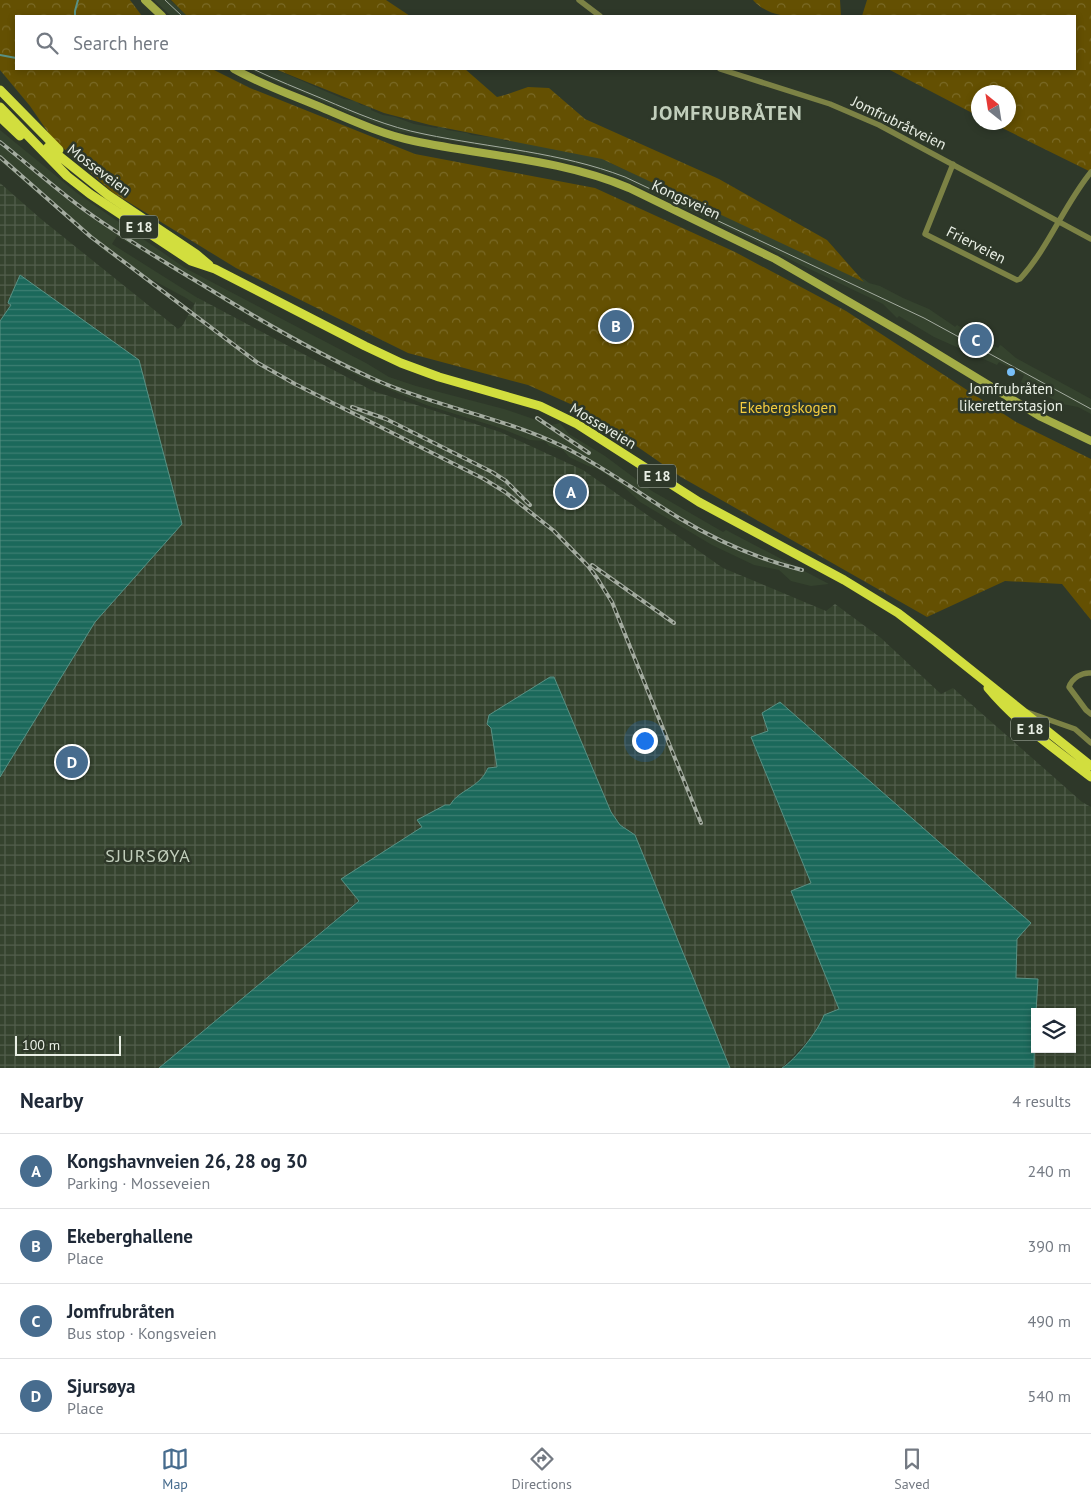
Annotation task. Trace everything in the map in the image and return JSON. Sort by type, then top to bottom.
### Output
[{"type":"highway","name":"E 18","points":[[0,90],[59,149],[73,168]]},
{"type":"highway","name":"Mosseveien","points":[[0,100],[55,154],[108,195],[196,254],[215,269]]},
{"type":"highway","name":"Mosseveien","points":[[0,107],[67,176],[90,194],[191,261],[215,269],[394,360],[439,377],[540,406],[572,421],[699,502],[876,599],[918,628],[1091,766]]},
{"type":"highway","name":"E 18","points":[[0,117],[45,159],[67,176]]},
{"type":"highway","name":"Mosseveien","points":[[976,674],[1017,719],[1091,777]]},
{"type":"main road","points":[[145,0],[161,15]]},
{"type":"main road","name":"Kongsveien","points":[[236,70],[268,86],[388,134],[426,143],[574,170],[607,179],[629,188],[775,259],[908,336],[1041,417],[1091,441]]},
{"type":"street","points":[[578,0],[599,15]]},
{"type":"street","name":"Jomfrubråtveien","points":[[723,70],[836,106],[879,125],[1091,239]]},
{"type":"street","name":"Frierveien","points":[[953,164],[925,234],[1017,280],[1020,279],[1033,262],[1058,221]]},
{"type":"street","points":[[1058,221],[1091,172]]},
{"type":"street","points":[[1090,673],[1080,674],[1072,680],[1069,686],[1091,714]]},
{"type":"street","name":"Mosseveien","points":[[1020,709],[1069,727],[1091,743]]},
{"type":"street","points":[[1081,734],[1091,737]]},
{"type":"shaded area","points":[[154,0],[170,0],[187,15],[170,15]]},
{"type":"shaded area","points":[[249,70],[277,70],[344,99],[356,101],[383,115],[414,124],[437,128],[440,125],[447,130],[472,135],[517,141],[602,157],[604,160],[929,309],[955,327],[957,325],[998,348],[1000,345],[1002,346],[1016,358],[1091,399],[1091,414],[1078,407],[1062,404],[1021,382],[1024,375],[999,362],[997,365],[934,337],[899,316],[897,318],[883,304],[620,178],[564,161],[397,131],[359,117]]},
{"type":"shaded area","points":[[0,130],[77,193],[185,268],[366,363],[389,377],[504,409],[551,425],[560,423],[569,434],[605,456],[652,491],[723,532],[726,530],[829,584],[811,586],[791,581],[779,570],[754,565],[712,545],[640,502],[623,486],[598,469],[569,457],[563,450],[549,446],[545,441],[530,440],[500,428],[426,405],[360,377],[260,323],[117,236],[112,244],[212,307],[208,313],[186,298],[123,264],[107,253],[0,161]]},
{"type":"shaded area","points":[[0,183],[41,219],[178,329],[182,326],[198,298],[373,391],[500,432],[583,470],[723,568],[826,611],[835,604],[881,638],[941,694],[953,688],[1082,802],[1091,807],[1091,1068],[1034,1068],[1035,1053],[1076,1053],[1076,1008],[1036,1008],[1037,979],[1016,978],[1017,939],[1031,923],[780,702],[762,713],[769,731],[751,738],[811,883],[791,891],[839,1009],[824,1015],[816,1032],[782,1068],[730,1068],[635,835],[620,825],[611,812],[554,677],[490,715],[487,724],[491,728],[497,767],[488,768],[484,777],[453,800],[450,805],[441,807],[418,820],[423,827],[341,879],[359,900],[159,1068],[0,1068],[0,777],[95,622],[182,524],[20,275],[8,303],[11,305],[0,321]]},
{"type":"green space","name":"Ekebergskogen","points":[[0,0],[130,0],[141,15],[15,15],[15,70],[214,70],[250,88],[415,154],[595,188],[735,252],[846,311],[1016,422],[1091,459],[1091,620],[1062,584],[1005,581],[927,617],[681,477],[586,411],[528,385],[408,353],[236,268],[112,192],[52,138],[30,106],[0,70]]},
{"type":"green space","points":[[171,0],[386,0],[408,15],[186,15]]},
{"type":"green space","points":[[753,0],[840,0],[841,15],[779,15],[762,8]]},
{"type":"green space","points":[[867,0],[1091,0],[1091,170],[1089,171],[1006,130],[1016,130],[1016,85],[971,85],[971,112],[890,70],[1076,70],[1076,15],[862,15]]},
{"type":"green space","points":[[277,70],[466,70],[497,97],[528,87],[549,88],[585,119],[719,179],[827,240],[864,282],[602,159],[430,125],[384,113]]},
{"type":"water","points":[[20,275],[139,360],[182,524],[95,622],[0,777],[0,321],[11,305],[8,303]]},
{"type":"water","points":[[550,677],[554,677],[611,812],[620,825],[635,835],[730,1068],[159,1068],[359,901],[341,879],[422,827],[417,820],[445,805],[450,805],[458,796],[475,785],[488,768],[497,767],[491,728],[487,724],[489,715]]},
{"type":"water","points":[[780,702],[1031,923],[1017,939],[1016,978],[1038,979],[1036,1008],[1031,1008],[1031,1053],[1034,1053],[1034,1068],[782,1068],[806,1044],[824,1015],[839,1009],[791,891],[811,883],[751,737],[768,731],[762,713]]},
{"type":"waterway","points":[[75,15],[78,0]]},
{"type":"waterway","points":[[0,55],[15,58]]},
{"type":"tram line","points":[[165,0],[181,15]]},
{"type":"tram line","points":[[255,70],[398,128],[449,139],[551,156],[625,177],[924,318],[1091,409]]},
{"type":"railway","points":[[0,142],[75,203],[116,231],[247,312],[311,348],[376,380],[422,398],[516,427],[562,446],[592,462],[679,518],[708,534],[754,555],[802,570]]},
{"type":"railway","points":[[0,157],[91,237],[258,363],[295,384],[484,479],[505,492],[554,531],[588,566],[612,602],[701,823]]},
{"type":"railway","points":[[352,407],[386,419],[492,472],[506,481],[530,505]]},
{"type":"railway","points":[[537,418],[589,453]]},
{"type":"railway","points":[[592,565],[674,623]]},
{"type":"place","name":"Ekeberghallene","points":[[616,326]]},
{"type":"place","name":"Jomfrubråten","points":[[976,340]]},
{"type":"place","name":"Jomfrubråten likeretterstasjon","points":[[1011,372]]},
{"type":"place","name":"Kongshavnveien 26, 28 og 30","points":[[571,492]]},
{"type":"place","name":"Sjursøya","points":[[72,762]]},
{"type":"district","name":"JOMFRUBRÅTEN","points":[[727,113]]},
{"type":"district","name":"SJURSØYA","points":[[148,856]]}]
